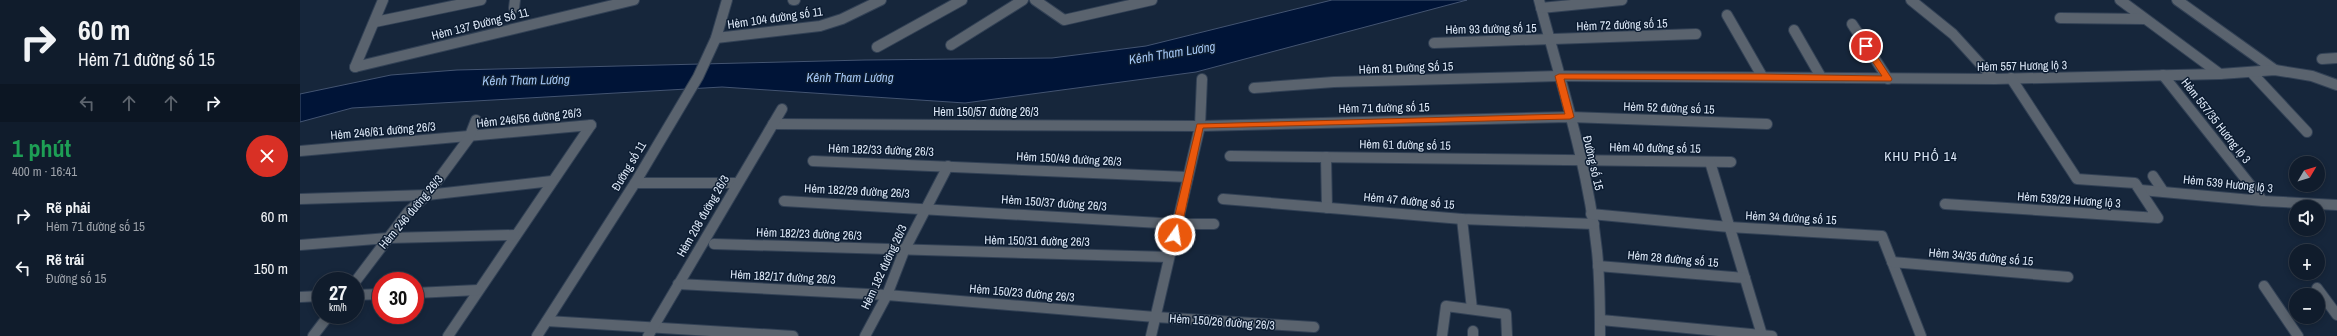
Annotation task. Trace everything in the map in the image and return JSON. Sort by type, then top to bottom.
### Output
[{"type":"street","points":[[375,22],[384,0]]},
{"type":"street","points":[[375,22],[480,0]]},
{"type":"street","name":"Hẻm 137 Đường Số 11","points":[[375,22],[355,67],[634,0]]},
{"type":"street","name":"Đường số 11","points":[[537,336],[635,183],[678,108],[698,77],[716,38],[727,0]]},
{"type":"street","name":"Hẻm 104 đường số 11","points":[[716,38],[820,26],[842,19],[882,0]]},
{"type":"street","points":[[877,47],[962,0]]},
{"type":"street","points":[[951,45],[1023,0]]},
{"type":"street","points":[[1035,0],[1064,20],[1152,0]]},
{"type":"street","points":[[1540,4],[1622,0]]},
{"type":"street","points":[[1911,0],[1953,34],[1994,79]]},
{"type":"street","points":[[2120,0],[2220,74]]},
{"type":"street","points":[[2177,0],[2275,70]]},
{"type":"street","name":"Đường số 15","points":[[1540,4],[1570,117],[1593,219],[1598,266],[1601,320],[1600,336]]},
{"type":"street","points":[[1727,16],[1762,76]]},
{"type":"street","points":[[2060,18],[2146,19]]},
{"type":"street","points":[[1852,24],[1888,79]]},
{"type":"street","points":[[1794,30],[1821,77]]},
{"type":"street","name":"Hẻm 72 đường số 15","points":[[1550,40],[1696,34]]},
{"type":"street","name":"Hẻm 93 đường số 15","points":[[1434,43],[1550,40]]},
{"type":"street","points":[[2322,59],[2337,58]]},
{"type":"street","name":"Hẻm 557 Hương lộ 3","points":[[1704,76],[1994,79],[2220,74],[2275,70],[2312,76],[2337,85]]},
{"type":"street","points":[[2251,72],[2307,132]]},
{"type":"street","name":"Hẻm 557/35 Hương lộ 3","points":[[2164,75],[2263,201]]},
{"type":"street","name":"Hẻm 81 Đường Số 15","points":[[1254,88],[1334,82],[1559,76],[1704,76]]},
{"type":"street","points":[[2011,78],[2077,178],[2135,183],[2141,190]]},
{"type":"street","points":[[1151,336],[1200,126],[1202,79]]},
{"type":"street","name":"Hẻm 208 đường 26/3","points":[[650,332],[737,183],[782,110]]},
{"type":"street","name":"Hẻm 52 đường số 15","points":[[1570,117],[1767,124]]},
{"type":"street","name":"Hẻm 71 đường số 15","points":[[1200,126],[1570,117]]},
{"type":"street","name":"Hẻm 246 đường 26/3","points":[[362,272],[408,212],[427,195],[469,138],[476,120]]},
{"type":"street","name":"Hẻm 150/57 đường 26/3","points":[[773,124],[1200,126]]},
{"type":"street","name":"Hẻm 246/56 đường 26/3","points":[[469,138],[591,125],[552,181]]},
{"type":"street","name":"Hẻm 246/61 đường 26/3","points":[[300,151],[469,138]]},
{"type":"street","name":"Hẻm 61 đường số 15","points":[[1230,156],[1579,160]]},
{"type":"street","points":[[1326,157],[1327,208]]},
{"type":"street","name":"Hẻm 182/33 đường 26/3","points":[[813,160],[948,166]]},
{"type":"street","name":"Hẻm 40 đường số 15","points":[[1579,160],[1731,162]]},
{"type":"street","points":[[1601,320],[1767,336],[1745,278],[1710,162]]},
{"type":"street","name":"Hẻm 150/49 đường 26/3","points":[[948,166],[1188,178]]},
{"type":"street","name":"Hẻm 182 đường 26/3","points":[[865,336],[887,295],[904,251],[928,208],[948,166]]},
{"type":"street","points":[[2153,176],[2163,191]]},
{"type":"street","points":[[300,199],[427,195],[552,181]]},
{"type":"street","points":[[448,336],[552,181]]},
{"type":"street","points":[[635,183],[737,183]]},
{"type":"street","name":"Hẻm 539 Hương lộ 3","points":[[2141,190],[2337,206]]},
{"type":"street","name":"Hẻm 539/29 Hương lộ 3","points":[[1945,204],[2158,218],[2141,190]]},
{"type":"street","name":"Hẻm 47 đường số 15","points":[[1223,199],[1462,218],[1593,219]]},
{"type":"street","name":"Hẻm 182/29 đường 26/3","points":[[784,201],[928,208]]},
{"type":"street","name":"Hẻm 150/37 đường 26/3","points":[[928,208],[1177,224],[1214,224]]},
{"type":"street","points":[[1462,218],[1472,309]]},
{"type":"street","name":"Hẻm 34 đường số 15","points":[[1593,219],[1882,236],[1922,336]]},
{"type":"street","points":[[300,245],[388,238],[515,235]]},
{"type":"street","name":"Hẻm 182/23 đường 26/3","points":[[714,244],[904,251]]},
{"type":"street","name":"Hẻm 150/31 đường 26/3","points":[[904,251],[1169,257]]},
{"type":"street","name":"Hẻm 34/35 đường số 15","points":[[1892,262],[2068,277]]},
{"type":"street","name":"Hẻm 28 đường số 15","points":[[1598,266],[1745,278]]},
{"type":"street","name":"Hẻm 182/17 đường 26/3","points":[[678,284],[887,295]]},
{"type":"street","points":[[2264,286],[2298,336]]},
{"type":"street","points":[[424,293],[478,290]]},
{"type":"street","name":"Hẻm 150/23 đường 26/3","points":[[887,295],[1155,317]]},
{"type":"street","points":[[300,297],[312,296]]},
{"type":"street","points":[[2325,299],[2337,315]]},
{"type":"street","points":[[1442,336],[1446,306],[1506,314],[1507,336]]},
{"type":"street","name":"Hẻm 150/26 đường 26/3","points":[[1155,317],[1314,327]]},
{"type":"street","points":[[547,321],[650,332],[793,336]]},
{"type":"street","points":[[313,336],[322,324]]},
{"type":"water","name":"Kênh Tham Lương","points":[[1332,0],[1467,0],[1196,72],[965,103],[722,87],[352,108],[300,122],[300,94],[391,75],[457,70],[865,60],[1052,58],[1146,46]]},
{"type":"district","name":"KHU PHỐ 14","points":[[1921,156]]},
{"type":"route","points":[[1175,235],[1200,126],[1570,117],[1559,76],[1762,76],[1888,79],[1866,46]]}]
